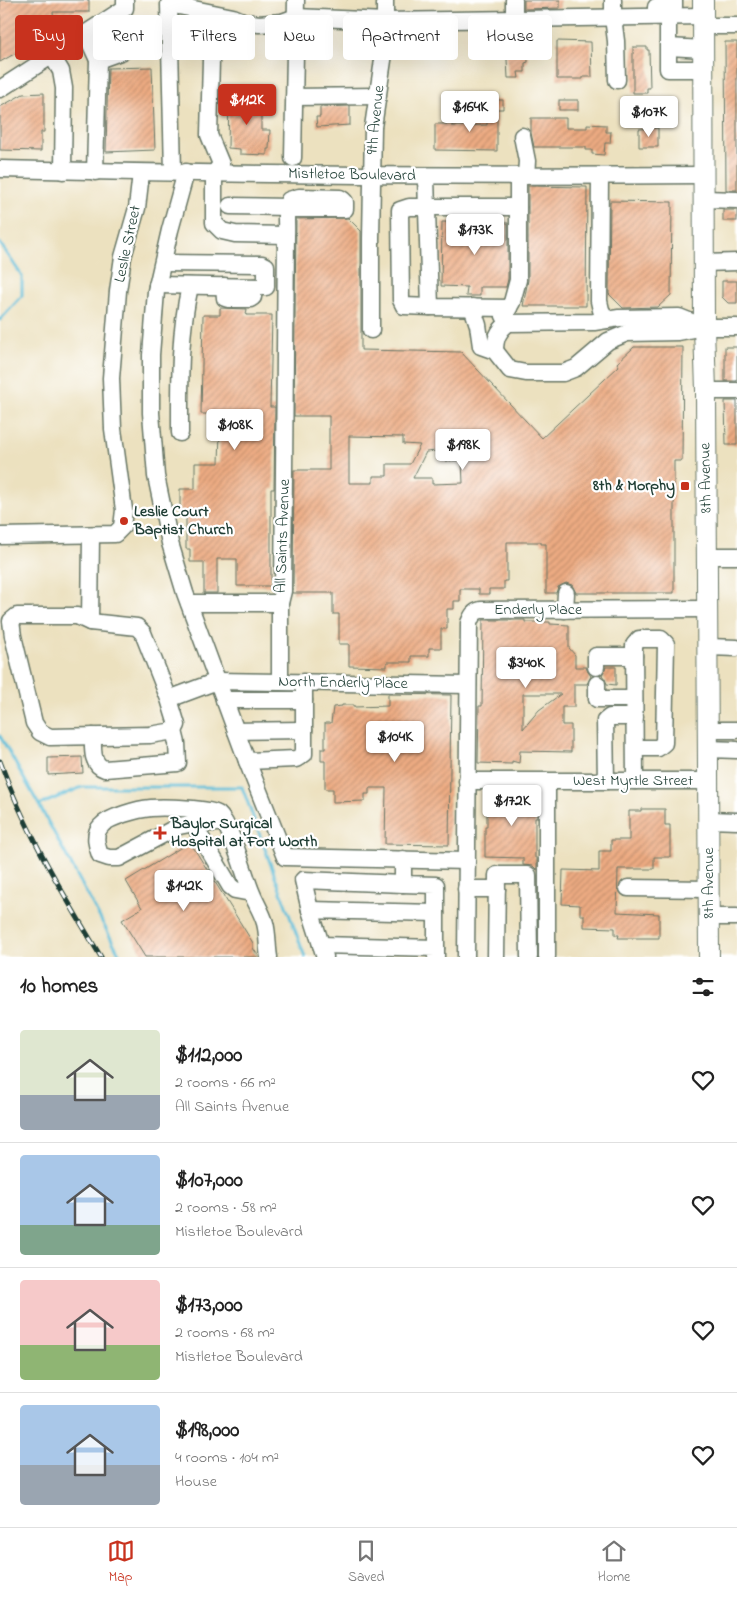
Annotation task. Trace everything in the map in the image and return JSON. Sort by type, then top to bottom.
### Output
[{"type":"main road","name":"8th Avenue","points":[[703,14],[709,957]]},
{"type":"street","points":[[296,0],[296,15]]},
{"type":"street","name":"9th Avenue","points":[[385,15],[386,0]]},
{"type":"street","points":[[514,0],[514,15]]},
{"type":"street","points":[[613,0],[617,80]]},
{"type":"street","points":[[674,0],[674,7],[656,7],[662,17],[669,47],[668,69],[704,69]]},
{"type":"street","points":[[83,36],[125,4]]},
{"type":"street","points":[[265,23],[245,22],[233,17],[168,4],[180,172],[158,285],[151,355],[151,413],[156,476],[170,543],[217,681],[285,857],[467,861]]},
{"type":"street","points":[[552,19],[662,17],[703,14],[737,26]]},
{"type":"street","points":[[162,27],[169,23]]},
{"type":"street","points":[[86,34],[93,49]]},
{"type":"street","points":[[669,47],[703,49]]},
{"type":"street","points":[[0,89],[46,60]]},
{"type":"street","points":[[54,60],[61,71],[64,88],[63,171]]},
{"type":"street","points":[[95,172],[98,60]]},
{"type":"street","points":[[211,60],[209,135],[221,164],[214,174],[214,223],[222,231],[235,234],[286,235]]},
{"type":"street","points":[[293,158],[295,60]]},
{"type":"street","name":"9th Avenue","points":[[371,330],[373,127],[383,60]]},
{"type":"street","points":[[294,97],[378,96]]},
{"type":"street","points":[[495,344],[518,280],[521,247],[518,207],[526,161],[522,136]]},
{"type":"street","name":"Mistletoe Boulevard","points":[[0,169],[372,177],[704,175]]},
{"type":"street","name":"Leslie Street","points":[[91,535],[115,534],[119,531],[124,521],[113,429],[111,378],[115,314],[124,257],[137,208],[140,173]]},
{"type":"street","points":[[600,176],[593,232],[592,283],[601,310],[607,320]]},
{"type":"street","points":[[426,177],[430,307]]},
{"type":"street","points":[[704,199],[737,200]]},
{"type":"street","name":"All Saints Avenue","points":[[230,206],[287,208],[284,591],[280,603],[280,682]]},
{"type":"street","points":[[518,207],[409,207],[400,210],[401,300],[404,306],[472,307],[510,305],[530,323]]},
{"type":"street","points":[[704,263],[737,262]]},
{"type":"street","points":[[158,285],[266,287],[266,266],[262,264],[163,263]]},
{"type":"street","points":[[180,433],[180,360],[183,321],[190,286]]},
{"type":"street","points":[[472,307],[478,325],[481,346],[495,344]]},
{"type":"street","points":[[495,344],[501,328],[508,323],[590,322],[619,318],[679,317],[704,327]]},
{"type":"street","points":[[590,322],[599,340],[599,350]]},
{"type":"street","points":[[495,344],[510,370],[526,373],[563,373],[576,368],[608,341],[627,333],[678,332],[704,327],[737,327]]},
{"type":"street","points":[[706,391],[737,391]]},
{"type":"street","points":[[0,536],[91,535],[90,622]]},
{"type":"street","points":[[707,556],[737,556]]},
{"type":"street","points":[[565,610],[566,593]]},
{"type":"street","points":[[189,603],[280,603]]},
{"type":"street","name":"Enderly Place","points":[[466,957],[469,623],[475,612],[482,610],[707,609]]},
{"type":"street","points":[[93,736],[96,763],[105,770],[178,764],[177,742],[174,731],[177,724],[143,633],[136,628],[90,622],[77,616],[17,616],[11,621],[13,636],[34,723],[40,732],[50,737],[93,736],[150,735],[174,731]]},
{"type":"street","points":[[635,748],[658,748],[664,743],[666,644],[661,639],[639,639],[634,644],[635,781]]},
{"type":"street","points":[[708,647],[737,648]]},
{"type":"street","points":[[596,667],[596,656],[634,656]]},
{"type":"street","points":[[169,700],[217,681]]},
{"type":"street","name":"North Enderly Place","points":[[217,681],[468,685]]},
{"type":"street","points":[[247,762],[296,759],[304,754],[304,682]]},
{"type":"street","points":[[597,684],[597,699],[634,699]]},
{"type":"street","points":[[224,700],[304,700]]},
{"type":"street","points":[[606,781],[605,721],[610,716],[635,717]]},
{"type":"street","points":[[236,731],[304,730]]},
{"type":"street","points":[[708,740],[737,730]]},
{"type":"street","points":[[708,740],[737,750]]},
{"type":"street","name":"West Myrtle Street","points":[[467,781],[708,781]]},
{"type":"street","points":[[547,781],[547,957]]},
{"type":"street","points":[[225,823],[179,826],[120,858],[109,858],[100,855],[96,844],[96,835],[100,826],[134,811],[150,808],[204,810],[217,813],[225,823],[251,893],[265,923],[265,956]]},
{"type":"street","points":[[708,820],[737,821]]},
{"type":"street","points":[[195,824],[230,886],[235,890],[251,893]]},
{"type":"street","points":[[403,859],[403,884]]},
{"type":"street","points":[[496,957],[497,875],[528,875],[529,957]]},
{"type":"street","points":[[303,880],[436,885],[436,952],[323,951],[310,910],[303,880]]},
{"type":"street","points":[[628,888],[709,889]]},
{"type":"street","points":[[466,889],[497,890]]},
{"type":"street","points":[[310,910],[436,913]]},
{"type":"street","points":[[709,917],[737,917]]},
{"type":"building","points":[[0,0],[89,0],[89,12],[53,12],[53,15],[15,15],[15,54],[0,62]]},
{"type":"building","points":[[524,0],[560,0],[560,8],[524,9]]},
{"type":"building","points":[[557,41],[591,42],[592,77],[557,79]]},
{"type":"building","points":[[725,42],[737,42],[737,190],[726,190]]},
{"type":"building","points":[[633,47],[647,47],[647,50],[649,50],[650,88],[647,88],[647,93],[633,93]]},
{"type":"building","points":[[507,60],[528,60],[525,63],[525,72],[518,72],[519,78],[508,78]]},
{"type":"building","points":[[152,67],[155,150],[106,152],[108,68]]},
{"type":"building","points":[[44,93],[44,132],[41,132],[41,151],[0,150],[0,107],[23,94]]},
{"type":"building","points":[[229,96],[261,97],[261,130],[270,130],[267,155],[240,154],[240,149],[228,148]]},
{"type":"building","points":[[487,100],[503,100],[503,109],[497,109],[497,151],[435,150],[435,124],[452,124],[452,126],[487,125]]},
{"type":"building","points":[[559,100],[578,100],[578,110],[559,110]]},
{"type":"building","points":[[350,106],[350,125],[317,127],[316,117],[320,117],[320,107]]},
{"type":"building","points":[[531,118],[566,118],[566,128],[587,128],[587,124],[606,125],[606,132],[611,132],[610,143],[605,143],[604,155],[592,154],[592,150],[586,150],[586,147],[534,147],[531,133]]},
{"type":"building","points":[[658,128],[658,147],[639,147],[639,129]]},
{"type":"building","points":[[528,186],[587,187],[586,306],[523,306],[528,280]]},
{"type":"building","points":[[610,201],[672,202],[671,295],[658,307],[623,308],[609,294]]},
{"type":"building","points":[[723,210],[737,210],[737,221],[723,221]]},
{"type":"building","points":[[348,218],[361,231],[361,350],[461,352],[542,438],[619,366],[617,363],[634,347],[683,347],[682,461],[674,461],[674,593],[576,593],[572,585],[566,583],[558,587],[556,593],[546,593],[546,544],[541,544],[541,542],[507,542],[507,581],[504,581],[504,589],[489,589],[489,594],[479,594],[479,589],[460,589],[460,601],[454,601],[454,609],[447,609],[447,629],[441,629],[441,648],[429,648],[429,656],[411,656],[411,662],[387,662],[387,667],[349,666],[349,644],[339,644],[339,614],[333,614],[333,593],[293,593],[294,470],[329,470],[329,416],[294,416],[296,219]],"holes":[[[349,436],[403,437],[403,444],[420,445],[410,464],[387,464],[387,476],[373,476],[373,483],[349,483]],[[437,451],[446,461],[462,460],[463,483],[432,484],[432,478],[413,478],[426,452]]]},
{"type":"building","points":[[442,222],[508,223],[508,279],[506,287],[480,287],[480,296],[466,296],[467,287],[441,286]]},
{"type":"building","points":[[722,281],[737,281],[737,303],[728,303],[722,297]]},
{"type":"building","points":[[220,308],[247,309],[246,315],[272,315],[270,407],[275,407],[274,489],[271,489],[271,586],[237,586],[237,559],[217,559],[217,593],[204,593],[204,562],[190,562],[190,549],[186,549],[186,518],[180,517],[180,489],[195,489],[195,463],[219,463],[220,431],[208,431],[209,414],[201,414],[203,315],[220,315]]},
{"type":"building","points":[[725,347],[737,347],[737,381],[725,381]]},
{"type":"building","points":[[725,401],[737,401],[737,445],[726,445]]},
{"type":"building","points":[[483,620],[525,620],[525,622],[550,622],[550,624],[569,625],[569,648],[575,655],[575,667],[586,667],[591,676],[587,684],[574,684],[574,707],[562,707],[562,725],[571,725],[571,752],[520,751],[519,763],[512,761],[512,764],[478,763],[479,706],[482,706]],"holes":[[[523,694],[561,694],[539,710],[523,729]]]},
{"type":"building","points":[[606,667],[616,667],[616,685],[607,684],[602,675]]},
{"type":"building","points":[[388,694],[451,695],[449,845],[385,844],[386,788],[369,788],[369,794],[365,794],[365,801],[333,802],[333,789],[325,789],[325,761],[321,761],[321,749],[325,749],[325,723],[331,723],[333,707],[342,705],[354,705],[354,707],[388,706]]},
{"type":"building","points":[[82,757],[83,773],[48,775],[48,758]]},
{"type":"building","points":[[487,793],[537,793],[535,858],[537,858],[537,870],[533,866],[523,865],[523,858],[485,857]]},
{"type":"building","points":[[641,809],[665,809],[665,825],[670,825],[670,857],[654,857],[654,869],[618,869],[617,912],[659,914],[659,938],[618,938],[619,935],[615,935],[615,928],[584,927],[584,915],[580,915],[580,905],[562,904],[563,870],[599,871],[599,851],[611,851],[611,840],[629,840],[629,811],[641,811]]},
{"type":"building","points":[[190,842],[253,943],[253,948],[259,957],[145,957],[122,920],[142,908],[126,881]]},
{"type":"waterway","points":[[0,243],[22,276],[22,296],[0,320]]},
{"type":"waterway","points":[[0,736],[39,805],[82,787],[242,787],[305,957]]},
{"type":"waterway","points":[[39,805],[121,957]]},
{"type":"railway","points":[[0,761],[33,837],[59,886],[101,957]]},
{"type":"place","name":"8th & Morphy","points":[[685,486]]},
{"type":"place","name":"Leslie Court Baptist Church","points":[[124,521]]},
{"type":"place","name":"Baylor Surgical Hospital at Fort Worth","points":[[160,833]]}]
